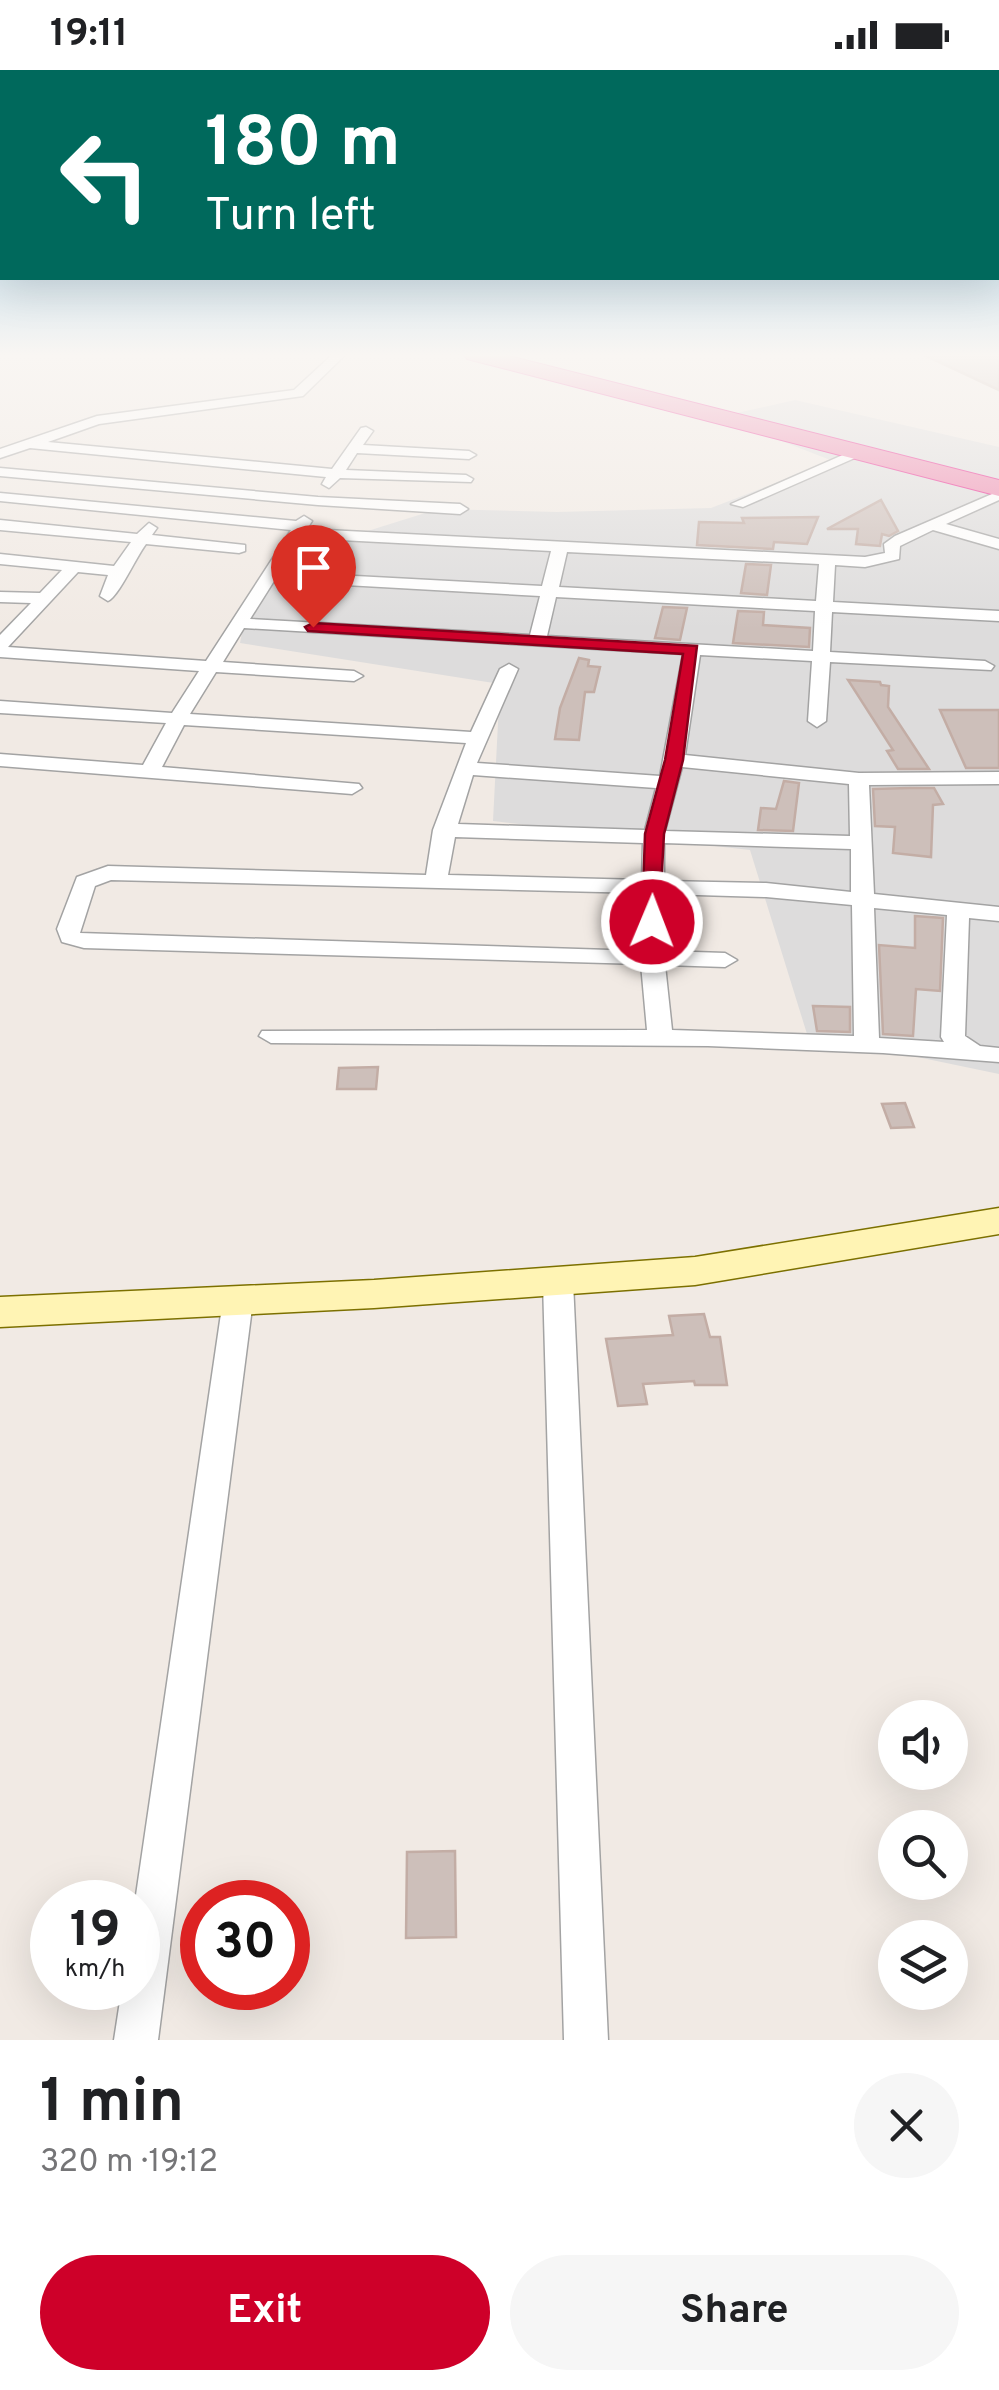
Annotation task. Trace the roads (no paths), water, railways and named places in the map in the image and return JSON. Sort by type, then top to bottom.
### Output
[{"type":"highway","points":[[807,446],[998,493]]},
{"type":"highway","points":[[825,446],[998,493]]},
{"type":"street","points":[[50,446],[336,474],[466,479]]},
{"type":"street","points":[[150,772],[178,718],[268,576],[357,446]]},
{"type":"street","points":[[355,449],[469,456]]},
{"type":"street","points":[[738,504],[850,457]]},
{"type":"street","points":[[108,596],[138,539],[223,462]]},
{"type":"street","points":[[0,472],[318,501],[460,509]]},
{"type":"street","points":[[0,497],[298,529],[560,548],[882,561],[892,556],[892,544],[998,493]]},
{"type":"street","points":[[0,525],[239,548]]},
{"type":"street","points":[[936,526],[999,544]]},
{"type":"street","points":[[537,641],[560,548]]},
{"type":"street","points":[[0,559],[118,571]]},
{"type":"street","points":[[817,721],[827,561]]},
{"type":"street","points":[[0,648],[75,566]]},
{"type":"street","points":[[268,576],[999,616]]},
{"type":"street","points":[[0,597],[42,598]]},
{"type":"street","points":[[239,623],[985,666]]},
{"type":"street","points":[[0,648],[354,676]]},
{"type":"street","points":[[660,1036],[652,957],[654,834],[674,760],[692,650]]},
{"type":"street","points":[[436,882],[443,830],[476,738],[510,669]]},
{"type":"street","points":[[0,707],[476,738]]},
{"type":"street","points":[[0,760],[352,788]]},
{"type":"street","points":[[674,760],[859,778],[999,778]]},
{"type":"street","points":[[465,768],[668,783]]},
{"type":"street","points":[[859,778],[867,1043]]},
{"type":"street","points":[[443,830],[860,842]]},
{"type":"street","points":[[725,960],[84,941],[70,937],[68,929],[85,882],[108,873],[766,890],[999,914]]},
{"type":"street","points":[[958,910],[954,1037],[958,1046],[970,1051]]},
{"type":"street","points":[[271,1036],[660,1036],[867,1043],[999,1054]]},
{"type":"street","points":[[0,1312],[695,1271],[999,1222]]},
{"type":"street","points":[[558,1282],[586,2040]]},
{"type":"street","points":[[136,2040],[238,1300]]}]
